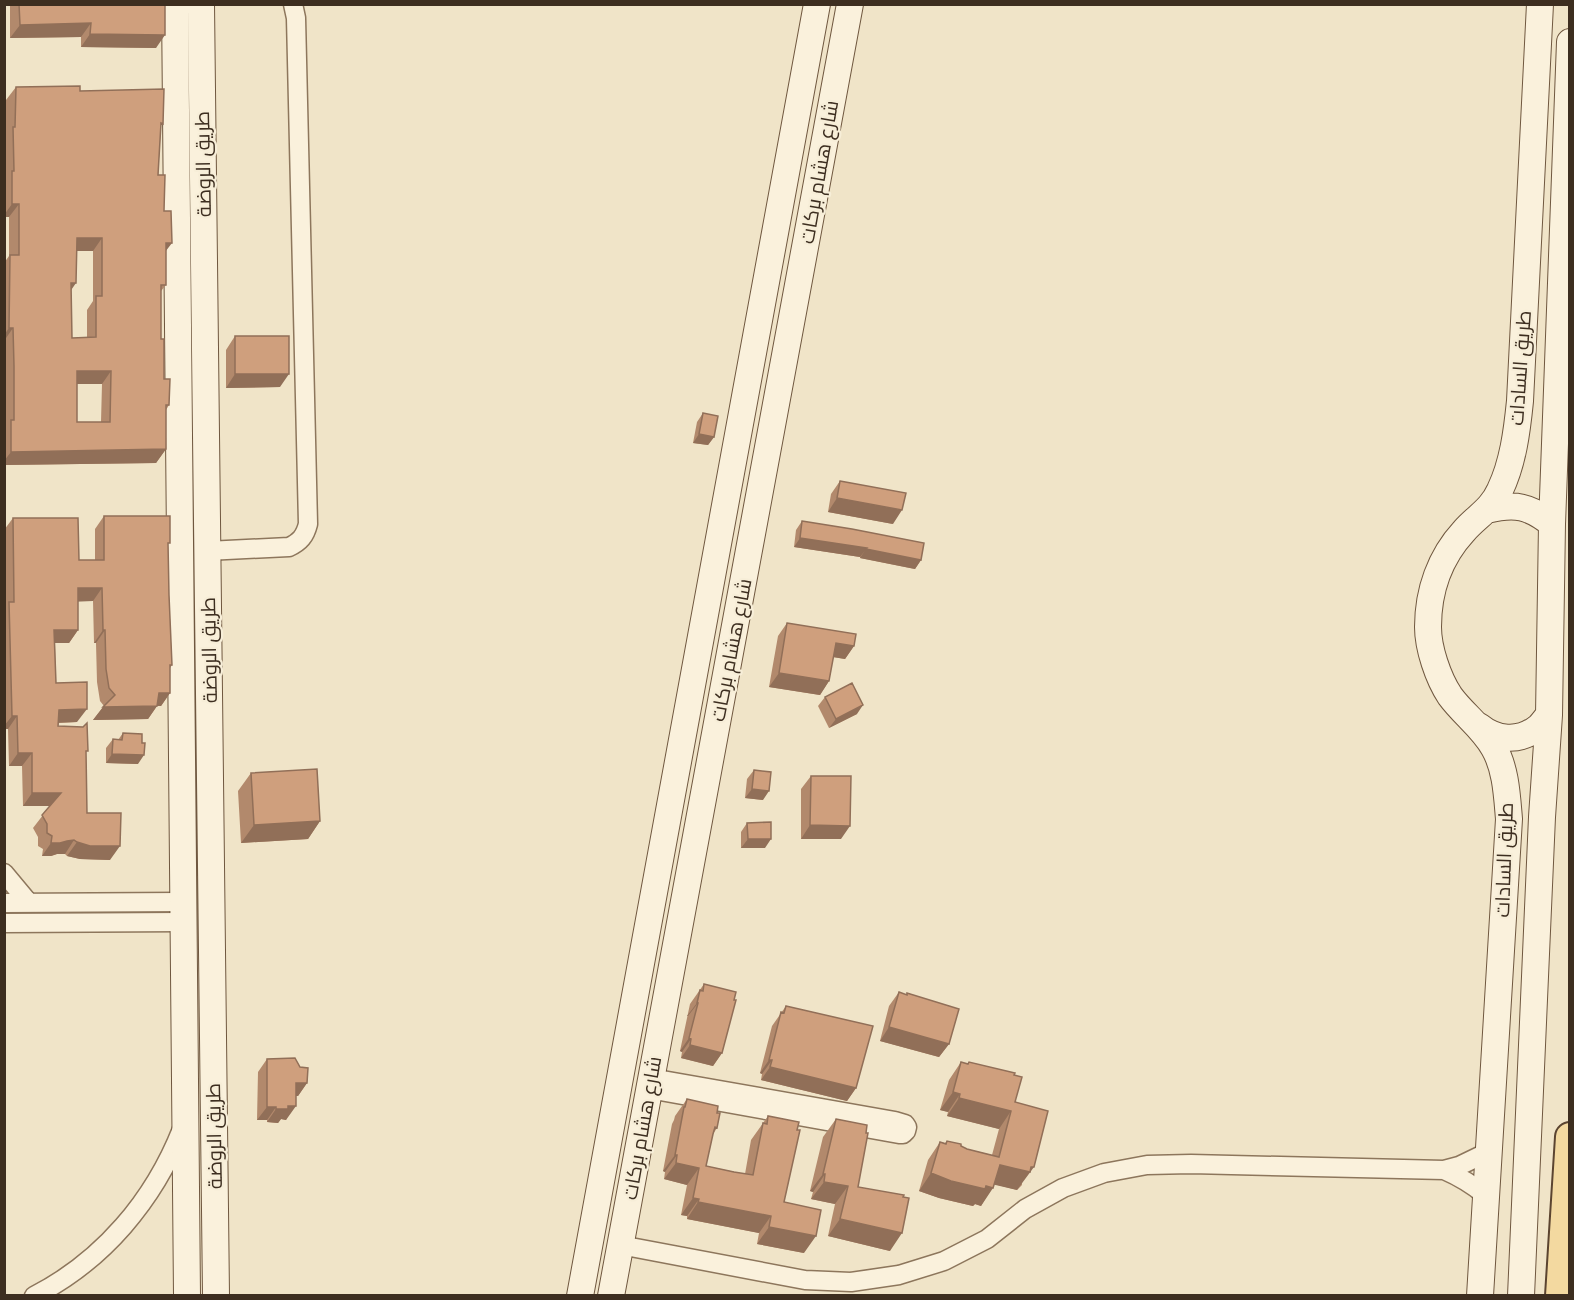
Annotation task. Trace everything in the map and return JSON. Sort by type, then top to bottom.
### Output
[{"type":"main road","points":[[1560,1296],[1569,1137]]},
{"type":"street","name":"طريق الروضة","points":[[175,4],[186,1294]]},
{"type":"street","name":"طريق الروضة","points":[[201,4],[216,1296]]},
{"type":"street","points":[[207,551],[289,547],[300,541],[308,524],[296,18],[293,4]]},
{"type":"street","name":"شارع هشام بركات","points":[[580,1296],[817,4]]},
{"type":"street","name":"شارع هشام بركات","points":[[611,1296],[850,4]]},
{"type":"street","name":"طريق السادات","points":[[1480,1296],[1509,819],[1506,781],[1495,749],[1450,695],[1434,663],[1428,628],[1431,593],[1443,559],[1464,530],[1487,510],[1500,491],[1514,447],[1518,419],[1540,4]]},
{"type":"street","name":"طريق السادات","points":[[1521,1296],[1542,817],[1549,715],[1552,524],[1569,42]]},
{"type":"street","points":[[772,252],[803,257]]},
{"type":"street","points":[[1487,510],[1504,506],[1522,507],[1539,513],[1552,524]]},
{"type":"street","points":[[181,606],[195,613],[208,605]]},
{"type":"street","points":[[182,677],[188,670],[195,667],[209,673]]},
{"type":"street","points":[[1474,722],[1488,733],[1513,738],[1522,737],[1538,728],[1549,715]]},
{"type":"street","points":[[1509,819],[1520,807],[1529,806],[1537,810],[1542,817]]},
{"type":"street","points":[[4,873],[29,903]]},
{"type":"street","points":[[4,903],[183,912]]},
{"type":"street","points":[[4,923],[183,912]]},
{"type":"street","points":[[650,915],[681,919]]},
{"type":"street","points":[[650,1084],[895,1121],[907,1127],[903,1134],[899,1134],[650,1084]]},
{"type":"street","points":[[34,1296],[86,1262],[123,1227],[153,1187],[173,1152],[185,1122]]},
{"type":"street","points":[[620,1245],[805,1280],[851,1282],[899,1275],[944,1261],[987,1239],[1025,1209],[1063,1188],[1104,1173],[1147,1165],[1191,1164],[1444,1170],[1459,1166],[1488,1152]]},
{"type":"street","points":[[1444,1170],[1466,1181],[1485,1195]]},
{"type":"building","points":[[19,4],[165,4],[165,35],[90,34],[91,23],[20,25]]},
{"type":"building","points":[[80,86],[80,91],[164,89],[158,175],[165,175],[164,211],[171,211],[172,243],[166,243],[166,285],[161,285],[164,379],[170,379],[169,405],[166,405],[166,449],[11,452],[11,420],[14,420],[14,366],[13,328],[9,328],[10,255],[19,255],[19,204],[12,204],[16,87]],"holes":[[[77,238],[102,238],[102,296],[96,296],[96,337],[72,338],[71,283],[76,283]],[[77,371],[111,371],[110,422],[77,422]]]},
{"type":"building","points":[[235,336],[289,336],[289,374],[235,374]]},
{"type":"building","points":[[703,413],[718,416],[714,437],[699,434]]},
{"type":"building","points":[[840,481],[906,493],[902,510],[837,498]]},
{"type":"building","points":[[104,516],[170,516],[170,543],[168,543],[172,665],[170,665],[170,693],[159,693],[157,706],[103,707],[115,695],[109,688],[106,669],[102,588],[78,588],[78,630],[54,630],[56,683],[87,682],[87,709],[59,710],[58,726],[83,727],[87,723],[87,813],[121,813],[120,846],[90,846],[74,840],[51,843],[52,836],[47,833],[47,824],[42,815],[61,793],[32,793],[32,753],[18,753],[17,716],[12,716],[9,602],[14,602],[13,518],[78,518],[79,560],[104,560]]},
{"type":"building","points":[[802,521],[924,543],[921,560],[867,548],[800,538]]},
{"type":"building","points":[[787,623],[856,634],[854,646],[836,643],[829,681],[779,673]]},
{"type":"building","points":[[852,683],[863,705],[836,719],[825,697]]},
{"type":"building","points":[[123,733],[142,734],[142,743],[145,743],[144,755],[112,754],[113,739],[122,740]]},
{"type":"building","points":[[317,769],[320,821],[254,825],[251,773]]},
{"type":"building","points":[[754,770],[771,772],[769,791],[752,789]]},
{"type":"building","points":[[811,776],[851,776],[850,826],[810,825]]},
{"type":"building","points":[[771,822],[771,839],[748,839],[747,823]]},
{"type":"building","points":[[704,984],[736,992],[722,1053],[690,1045],[691,1039],[689,1038],[697,1003]]},
{"type":"building","points":[[899,992],[959,1009],[949,1044],[889,1027]]},
{"type":"building","points":[[786,1006],[873,1026],[856,1088],[770,1067],[772,1060],[769,1060],[781,1012],[784,1013]]},
{"type":"building","points":[[295,1058],[300,1067],[308,1068],[307,1083],[296,1083],[296,1106],[288,1106],[288,1109],[267,1107],[267,1059]]},
{"type":"building","points":[[961,1062],[1015,1073],[1014,1075],[1022,1077],[1015,1102],[1048,1111],[1034,1167],[1031,1167],[1030,1172],[1000,1165],[993,1188],[986,1186],[985,1189],[951,1181],[931,1173],[940,1142],[961,1144],[967,1149],[999,1157],[1011,1111],[959,1098],[960,1094],[953,1092]]},
{"type":"building","points":[[687,1099],[718,1106],[717,1113],[720,1113],[717,1128],[715,1127],[706,1166],[734,1172],[753,1175],[763,1123],[767,1124],[768,1116],[799,1122],[797,1130],[800,1130],[784,1202],[821,1210],[816,1236],[769,1227],[771,1216],[698,1202],[699,1199],[693,1198],[699,1168],[676,1163],[677,1155],[675,1155]]},
{"type":"building","points":[[836,1119],[867,1125],[866,1133],[868,1133],[858,1187],[904,1195],[903,1197],[909,1198],[902,1233],[840,1219],[848,1186],[824,1182],[825,1174],[823,1174]]}]
